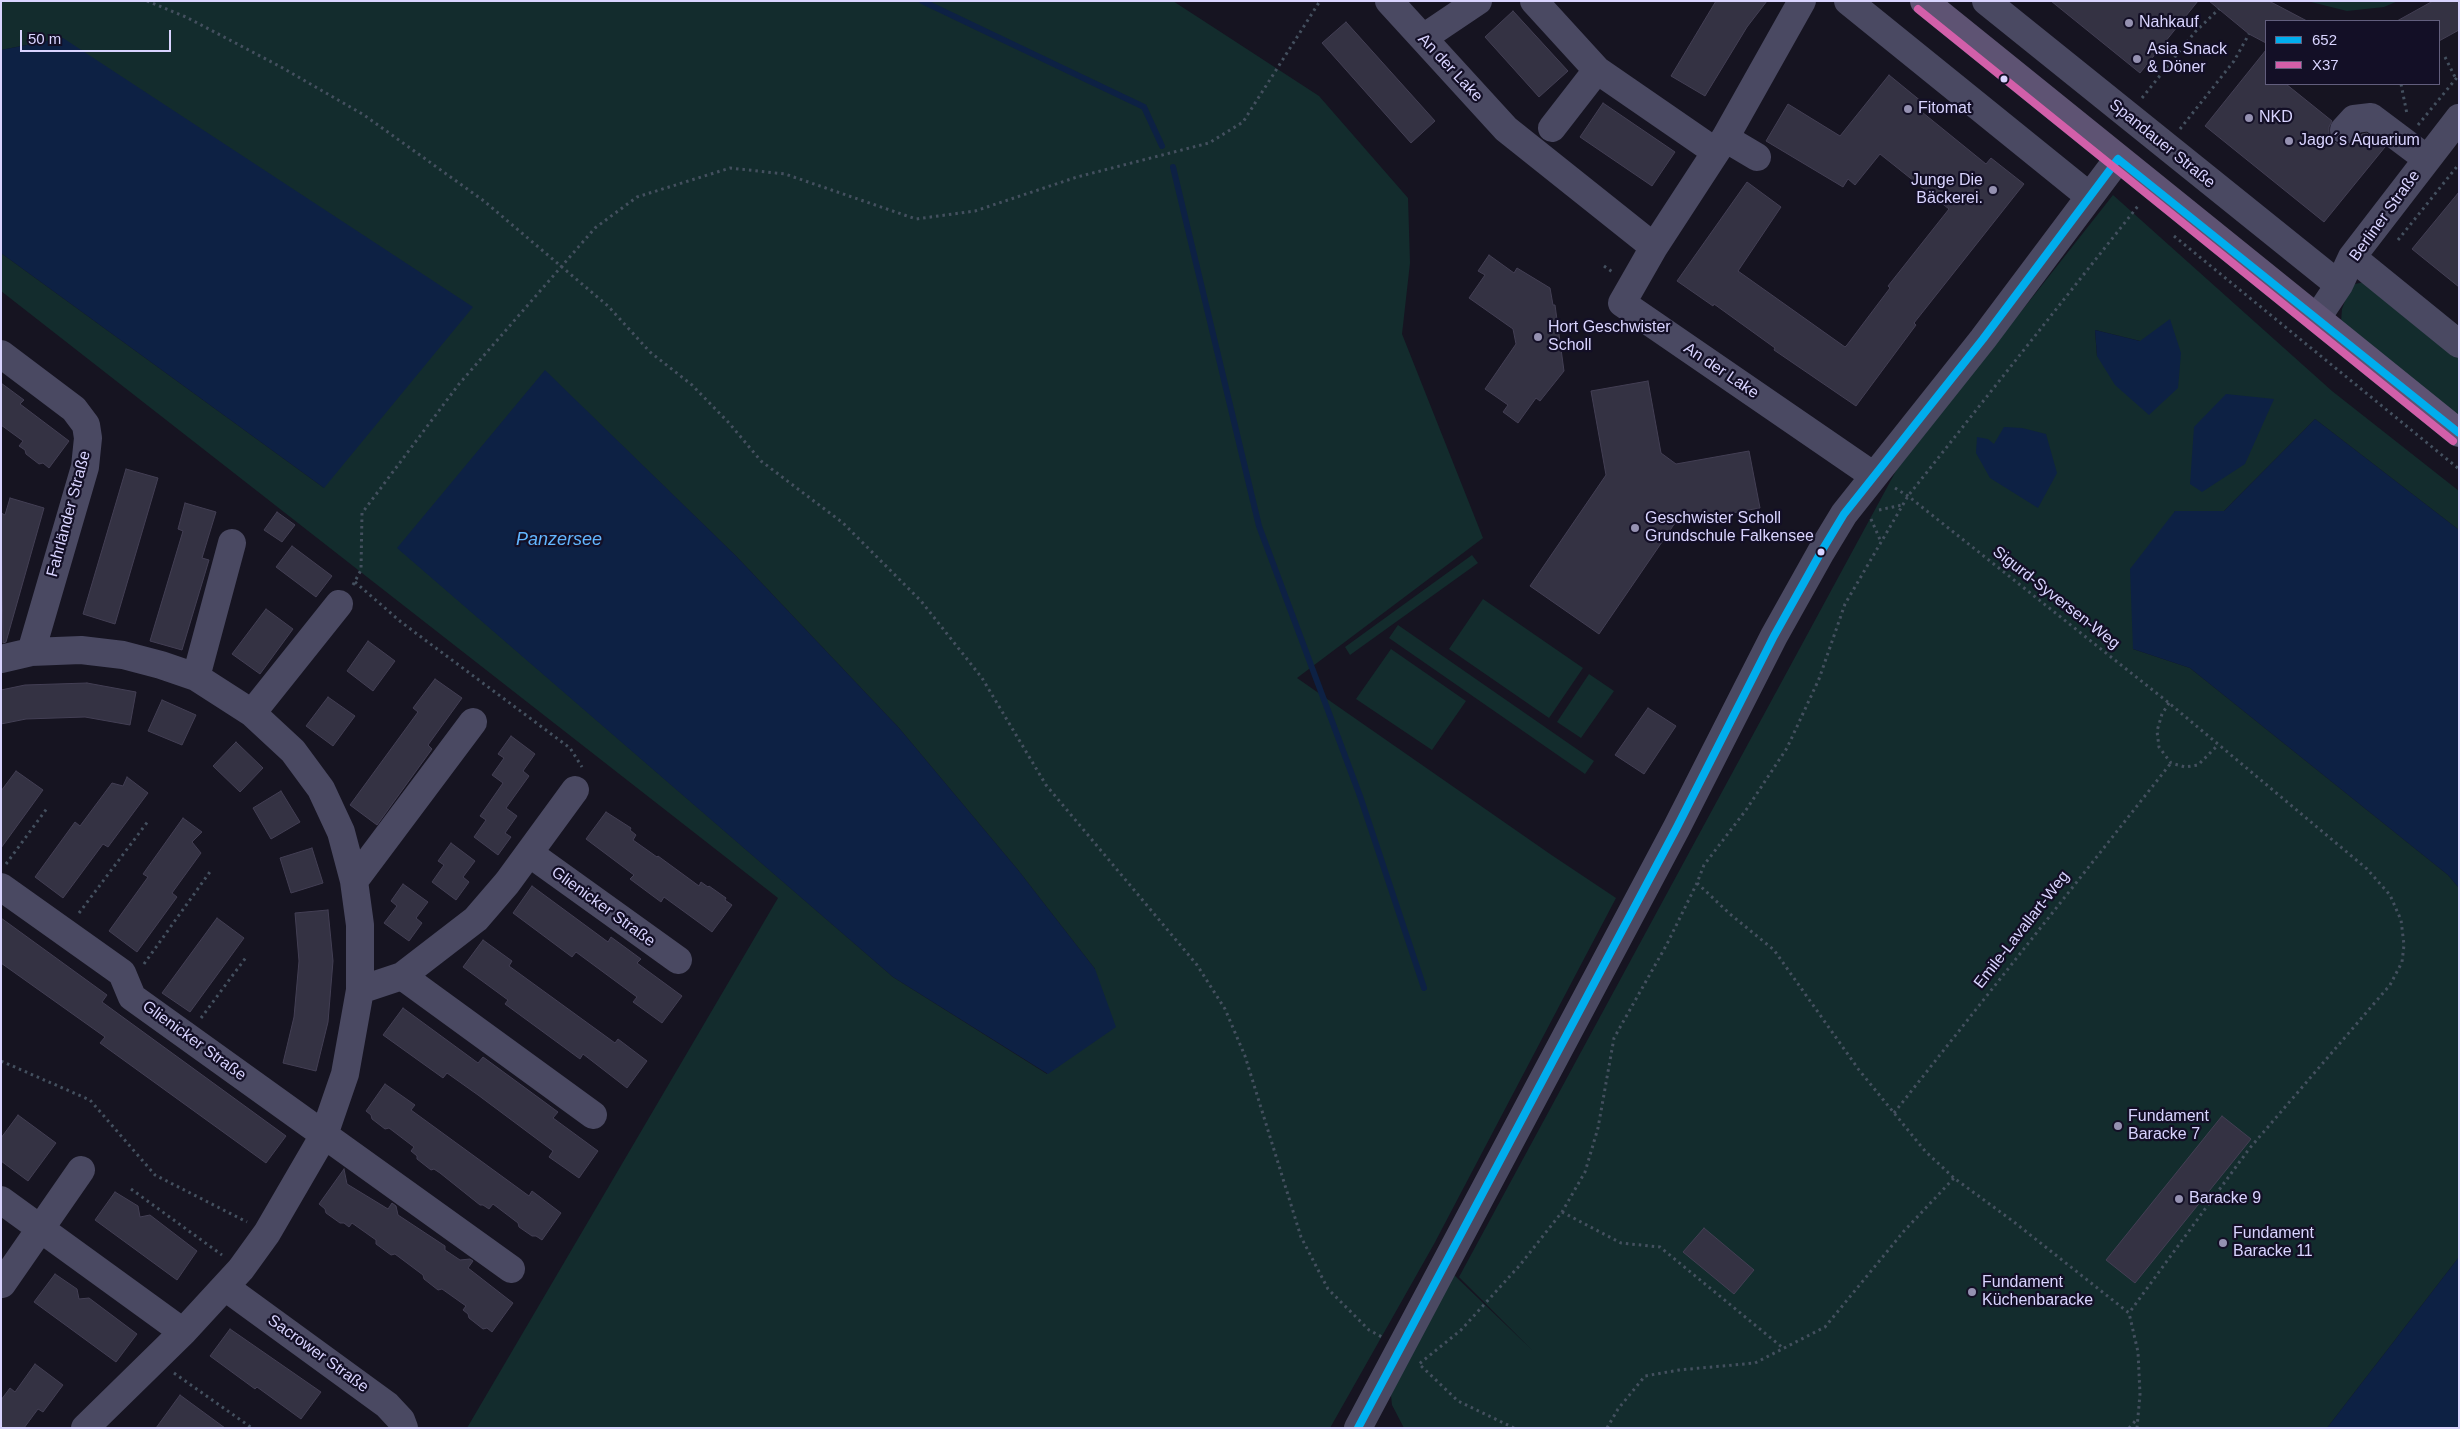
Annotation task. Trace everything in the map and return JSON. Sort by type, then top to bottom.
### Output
[{"type":"main road","points":[[1924,1],[2459,433]]},
{"type":"street","name":"An der Lake","points":[[1389,1],[1506,129],[1654,247]]},
{"type":"street","points":[[1423,38],[1478,1]]},
{"type":"street","points":[[1534,1],[1597,70],[1720,145],[1758,157]]},
{"type":"street","name":"An der Lake","points":[[1802,1],[1720,145],[1654,247],[1622,303],[1874,476]]},
{"type":"street","points":[[1848,1],[2089,196]]},
{"type":"street","name":"Spandauer Straße","points":[[1986,1],[2339,285]]},
{"type":"street","points":[[1552,128],[1597,70]]},
{"type":"street","points":[[2344,130],[2354,119],[2371,117],[2427,159]]},
{"type":"street","name":"Berliner Straße","points":[[2317,318],[2339,285],[2352,257],[2459,118]]},
{"type":"street","points":[[1358,1428],[1677,827],[1774,636],[1844,514],[1983,338],[2118,159]]},
{"type":"street","points":[[2352,257],[2459,344]]},
{"type":"street","name":"Fahrländer Straße","points":[[1,354],[74,410],[86,425],[88,438],[85,467],[31,652]]},
{"type":"street","points":[[196,677],[232,543]]},
{"type":"street","points":[[252,713],[339,604]]},
{"type":"street","points":[[1,658],[31,652],[81,650],[123,655],[161,664],[196,677],[252,713],[293,751],[321,789],[341,832],[354,881],[360,925],[360,990],[345,1074],[324,1135],[267,1233],[233,1278],[183,1332],[84,1428]]},
{"type":"street","points":[[354,881],[472,722]]},
{"type":"street","points":[[360,990],[402,976],[476,919],[529,854],[575,790]]},
{"type":"street","name":"Glienicker Straße","points":[[529,854],[678,960]]},
{"type":"street","name":"Glienicker Straße","points":[[1,887],[122,973],[132,997],[428,1207],[512,1270]]},
{"type":"street","points":[[402,976],[593,1115]]},
{"type":"street","points":[[2,1284],[81,1170]]},
{"type":"street","points":[[1,1200],[183,1332]]},
{"type":"street","name":"Sacrower Straße","points":[[233,1278],[387,1404],[401,1420],[404,1428]]},
{"type":"path","points":[[147,1],[212,31],[364,115],[484,200],[608,306],[650,352],[692,385],[729,423],[761,461],[842,523],[875,553],[922,601],[982,678],[1046,785],[1197,965],[1225,1009],[1245,1056],[1301,1237],[1328,1289],[1369,1330],[1387,1339]]},
{"type":"path","points":[[339,604],[355,582],[360,570],[362,513],[459,384],[562,265],[595,228],[637,197],[730,168],[785,174],[916,219],[975,211],[1077,177],[1209,143],[1243,122],[1320,1]]},
{"type":"path","points":[[2142,98],[2195,32],[2219,9]]},
{"type":"path","points":[[2180,130],[2234,61],[2249,34]]},
{"type":"path","points":[[2445,57],[2456,79]]},
{"type":"path","points":[[2411,132],[2459,75]]},
{"type":"path","points":[[2400,85],[2409,123]]},
{"type":"path","points":[[2396,242],[2459,164]]},
{"type":"path","points":[[2131,201],[2145,213]]},
{"type":"path","points":[[1514,1428],[1458,1401],[1419,1364],[1461,1330],[1520,1265],[1562,1212],[1585,1172],[1598,1128],[1614,1038],[1667,944],[1704,865],[1746,810],[1787,748],[1819,679],[1846,604],[1908,496],[2138,206]]},
{"type":"path","points":[[2168,231],[2459,469]]},
{"type":"path","name":"Sigurd-Syversen-Weg","points":[[1874,476],[1908,496],[2169,703],[2367,869],[2390,894],[2400,920],[2404,945],[2402,962],[2390,985],[2249,1148],[2129,1313]]},
{"type":"path","points":[[1876,510],[1903,505]]},
{"type":"path","points":[[1868,512],[1881,542]]},
{"type":"path","points":[[355,582],[401,622],[570,748],[583,770],[575,790]]},
{"type":"path","points":[[2169,703],[2162,714],[2157,731],[2160,747],[2170,763],[2185,767],[2198,765],[2218,746]]},
{"type":"path","name":"Emile-Lavallart-Weg","points":[[1894,1113],[2170,763]]},
{"type":"path","points":[[1,871],[48,807]]},
{"type":"path","points":[[65,931],[148,820]]},
{"type":"path","points":[[128,987],[212,869]]},
{"type":"path","points":[[1697,883],[1730,914],[1774,950],[1859,1070],[1925,1151],[1954,1178],[2014,1222],[2129,1313],[2138,1352],[2140,1394],[2137,1428]]},
{"type":"path","points":[[187,1036],[246,956]]},
{"type":"path","points":[[1,1060],[90,1100],[155,1175],[267,1233]]},
{"type":"path","points":[[1607,1428],[1618,1408],[1645,1376],[1679,1370],[1755,1363],[1825,1327],[1904,1231],[1954,1178]]},
{"type":"path","points":[[131,1189],[233,1278]]},
{"type":"path","points":[[1562,1212],[1621,1243],[1660,1247],[1783,1348]]},
{"type":"path","points":[[155,1359],[252,1428]]},
{"type":"path","points":[[2129,1428],[2138,1417]]},
{"type":"green space","points":[[1,1],[1173,1],[1319,96],[1408,198],[1410,263],[1402,334],[1483,538],[1297,678],[1616,898],[1434,1244],[1330,1428],[467,1428],[778,898],[1,291],[1,253],[324,488],[63,38],[1,50]],"holes":[[[545,371],[736,556],[899,728],[1018,870],[1095,969],[1047,1074],[893,977],[398,548]]]},
{"type":"green space","points":[[2307,1],[2398,1],[2384,7],[2347,11]]},
{"type":"green space","points":[[2113,195],[2332,391],[2459,491],[2459,530],[2315,419],[2224,511],[2175,511],[2133,649],[2190,668],[2448,875],[2459,888],[2459,1257],[2327,1428],[1404,1428],[1392,1405],[1390,1385],[1452,1273],[1532,1350],[1459,1277],[1897,469]],"holes":[[[2095,330],[2140,341],[2097,356]]]},
{"type":"green space","points":[[2364,282],[2459,354],[2459,417],[2341,322],[2342,309],[2349,290],[2355,284]]},
{"type":"green space","points":[[1472,555],[1478,563],[1350,655],[1345,647]]},
{"type":"green space","points":[[1483,599],[1583,668],[1549,718],[1449,649]]},
{"type":"green space","points":[[1398,625],[1594,761],[1585,774],[1389,638]]},
{"type":"green space","points":[[1391,649],[1466,701],[1432,750],[1356,699]]},
{"type":"green space","points":[[1589,674],[1614,691],[1581,738],[1557,722]]},
{"type":"water","points":[[63,38],[473,307],[324,488],[1,253],[1,50]]},
{"type":"water","points":[[2170,319],[2181,353],[2178,388],[2149,415],[2115,385],[2097,356],[2095,330],[2140,341]]},
{"type":"water","name":"Panzersee","points":[[545,370],[736,556],[899,728],[1018,870],[1095,969],[1116,1027],[1048,1074],[893,977],[397,548]]},
{"type":"water","points":[[2226,394],[2274,399],[2245,464],[2202,492],[2190,484],[2194,427]]},
{"type":"water","points":[[2315,419],[2459,530],[2459,888],[2448,875],[2190,668],[2133,649],[2130,569],[2175,511],[2224,511]]},
{"type":"water","points":[[2004,427],[2022,428],[2046,434],[2057,473],[2038,508],[1990,478],[1976,453],[1977,437],[1988,439],[1994,444]]},
{"type":"water","points":[[2459,1257],[2459,1428],[2327,1428]]},
{"type":"building","points":[[1716,1],[1767,1],[1747,27],[1705,96],[1671,76]]},
{"type":"building","name":"Nahkauf","points":[[2051,1],[2198,1],[2140,73]]},
{"type":"building","points":[[2209,1],[2269,1],[2305,20],[2265,20],[2265,42],[2249,34]]},
{"type":"building","points":[[2433,1],[2459,1],[2459,30],[2440,40],[2440,20],[2399,20]]},
{"type":"building","points":[[1513,11],[1568,71],[1539,97],[1485,37]]},
{"type":"building","points":[[1346,22],[1435,121],[1411,143],[1322,43]]},
{"type":"building","points":[[2265,51],[2265,85],[2287,85],[2332,121],[2329,127],[2329,134],[2334,142],[2348,145],[2362,134],[2367,133],[2385,147],[2324,222],[2205,126]]},
{"type":"building","points":[[1889,75],[1922,102],[1917,108],[1986,164],[1991,158],[2024,184],[1914,323],[1916,325],[1856,406],[1774,350],[1775,348],[1714,304],[1713,306],[1677,281],[1747,182],[1781,207],[1738,271],[1845,347],[1890,288],[1888,286],[1949,209],[1880,154],[1855,185],[1848,179],[1843,187],[1766,141],[1788,104],[1840,136]]},
{"type":"building","points":[[1603,103],[1675,152],[1652,186],[1580,137]]},
{"type":"building","points":[[2459,192],[2459,287],[2412,249]]},
{"type":"building","name":"Hort Geschwister Scholl","points":[[1489,255],[1514,273],[1517,268],[1550,288],[1553,305],[1555,305],[1564,371],[1540,401],[1536,398],[1518,423],[1503,412],[1508,405],[1485,389],[1516,344],[1513,329],[1469,298],[1485,275],[1478,271]]},
{"type":"building","points":[[1648,381],[1661,453],[1676,464],[1749,451],[1760,508],[1675,523],[1599,634],[1530,586],[1606,475],[1591,391]]},
{"type":"building","points":[[1,383],[24,400],[20,404],[69,441],[49,468],[43,463],[39,464],[26,454],[25,450],[19,446],[23,441],[1,425]]},
{"type":"building","points":[[126,469],[158,478],[115,624],[83,614]]},
{"type":"building","points":[[10,498],[44,508],[6,642],[3,643],[1,513],[5,515]]},
{"type":"building","points":[[185,503],[216,512],[202,558],[209,560],[182,650],[150,641],[183,531],[178,529]]},
{"type":"building","points":[[277,512],[295,525],[282,542],[264,530]]},
{"type":"building","points":[[292,546],[332,576],[316,597],[276,567]]},
{"type":"building","points":[[266,609],[293,629],[260,674],[232,654]]},
{"type":"building","points":[[368,641],[395,661],[373,691],[347,671]]},
{"type":"building","points":[[435,679],[462,698],[428,745],[432,749],[377,825],[350,805],[418,712],[413,708]]},
{"type":"building","points":[[87,683],[136,692],[130,725],[85,717],[26,719],[1,724],[1,690],[25,685]]},
{"type":"building","points":[[328,697],[355,716],[333,746],[306,726]]},
{"type":"building","points":[[162,700],[196,715],[182,745],[148,731]]},
{"type":"building","points":[[1648,708],[1676,726],[1644,774],[1615,755]]},
{"type":"building","points":[[511,736],[535,754],[523,771],[529,776],[506,808],[517,816],[505,833],[511,837],[498,855],[474,837],[486,820],[480,816],[503,783],[492,775],[504,758],[498,754]]},
{"type":"building","points":[[236,742],[263,768],[240,792],[213,766]]},
{"type":"building","points":[[16,771],[43,790],[1,848],[1,791]]},
{"type":"building","points":[[127,777],[148,793],[108,847],[103,844],[63,898],[35,877],[75,822],[80,826],[112,783],[123,786]]},
{"type":"building","points":[[281,791],[300,822],[271,839],[253,808]]},
{"type":"building","points":[[606,812],[631,828],[630,830],[636,835],[633,840],[699,886],[701,882],[726,898],[725,900],[732,905],[712,932],[664,897],[661,902],[630,879],[634,875],[586,839]]},
{"type":"building","points":[[183,818],[202,832],[192,842],[201,853],[172,893],[177,897],[137,952],[109,931],[148,877],[143,874]]},
{"type":"building","points":[[451,843],[475,861],[463,877],[469,882],[456,900],[432,882],[444,865],[438,861]]},
{"type":"building","points":[[312,848],[323,883],[291,893],[280,858]]},
{"type":"building","points":[[403,884],[428,902],[416,918],[422,923],[409,941],[384,923],[397,906],[391,901]]},
{"type":"building","points":[[532,886],[608,942],[611,937],[641,959],[637,963],[682,996],[662,1023],[633,1002],[637,997],[576,952],[572,957],[513,913]]},
{"type":"building","points":[[328,910],[333,961],[328,1022],[316,1071],[283,1063],[294,1017],[299,961],[295,913]]},
{"type":"building","points":[[1,918],[107,995],[102,1002],[286,1136],[266,1163],[100,1043],[105,1037],[1,963]]},
{"type":"building","points":[[217,918],[244,938],[190,1012],[162,993]]},
{"type":"building","points":[[483,940],[512,961],[509,966],[615,1043],[618,1039],[647,1061],[627,1088],[583,1054],[580,1059],[505,1004],[508,1000],[463,967]]},
{"type":"building","points":[[403,1008],[478,1063],[483,1057],[558,1112],[553,1118],[598,1151],[579,1178],[549,1157],[553,1151],[478,1095],[447,1073],[443,1078],[383,1035]]},
{"type":"building","points":[[385,1084],[415,1105],[411,1110],[529,1196],[532,1191],[561,1213],[542,1240],[519,1227],[518,1223],[493,1204],[489,1209],[480,1205],[440,1173],[434,1169],[431,1170],[417,1159],[417,1156],[411,1151],[414,1147],[389,1128],[385,1129],[372,1119],[371,1115],[366,1111]]},
{"type":"building","points":[[18,1115],[56,1143],[28,1181],[1,1161],[1,1138]]},
{"type":"building","name":"Baracke 9","points":[[2222,1116],[2251,1139],[2135,1283],[2106,1260]]},
{"type":"building","points":[[344,1169],[347,1184],[388,1209],[392,1203],[396,1206],[398,1215],[445,1246],[445,1250],[460,1260],[470,1259],[473,1261],[468,1268],[513,1303],[492,1332],[487,1328],[483,1329],[469,1318],[468,1314],[463,1310],[466,1306],[442,1289],[438,1290],[424,1279],[423,1275],[395,1254],[391,1255],[376,1244],[376,1240],[352,1223],[349,1227],[326,1213],[325,1209],[319,1204]]},
{"type":"building","points":[[115,1192],[138,1206],[140,1217],[150,1215],[197,1251],[177,1280],[95,1220]]},
{"type":"building","points":[[1704,1228],[1754,1270],[1734,1294],[1683,1252]]},
{"type":"building","points":[[55,1274],[77,1289],[79,1299],[89,1298],[137,1334],[116,1362],[34,1302]]},
{"type":"building","points":[[230,1329],[321,1392],[301,1419],[257,1387],[255,1389],[210,1356]]},
{"type":"building","points":[[35,1364],[63,1385],[43,1412],[38,1409],[24,1428],[1,1428],[1,1400],[10,1388],[15,1392]]},
{"type":"building","points":[[180,1395],[225,1428],[156,1428]]},
{"type":"waterway","points":[[922,1],[1144,107],[1162,146]]},
{"type":"waterway","points":[[1173,167],[1259,526],[1360,796],[1424,988]]},
{"type":"transit line","name":"X37","points":[[1918,9],[2453,441]]},
{"type":"transit line","name":"652","points":[[2118,159],[2459,433]]},
{"type":"transit line","name":"652","points":[[1358,1428],[1677,827],[1774,636],[1821,552],[1844,514],[1983,339],[2118,159]]},
{"type":"place","name":"Nahkauf","points":[[2129,23]]},
{"type":"place","name":"Asia Snack & Döner","points":[[2137,59]]},
{"type":"place","name":"Fitomat","points":[[1908,109]]},
{"type":"place","name":"NKD","points":[[2249,118]]},
{"type":"place","name":"Jago´s Aquarium","points":[[2289,141]]},
{"type":"place","name":"Junge Die Bäckerei.","points":[[1993,190]]},
{"type":"place","name":"Hort Geschwister Scholl","points":[[1538,337]]},
{"type":"place","name":"Geschwister Scholl Grundschule Falkensee","points":[[1635,528]]},
{"type":"place","name":"Fundament Baracke 7","points":[[2118,1126]]},
{"type":"place","name":"Baracke 9","points":[[2179,1199]]},
{"type":"place","name":"Fundament Baracke 11","points":[[2223,1243]]},
{"type":"place","name":"Fundament Küchenbaracke","points":[[1972,1292]]}]
